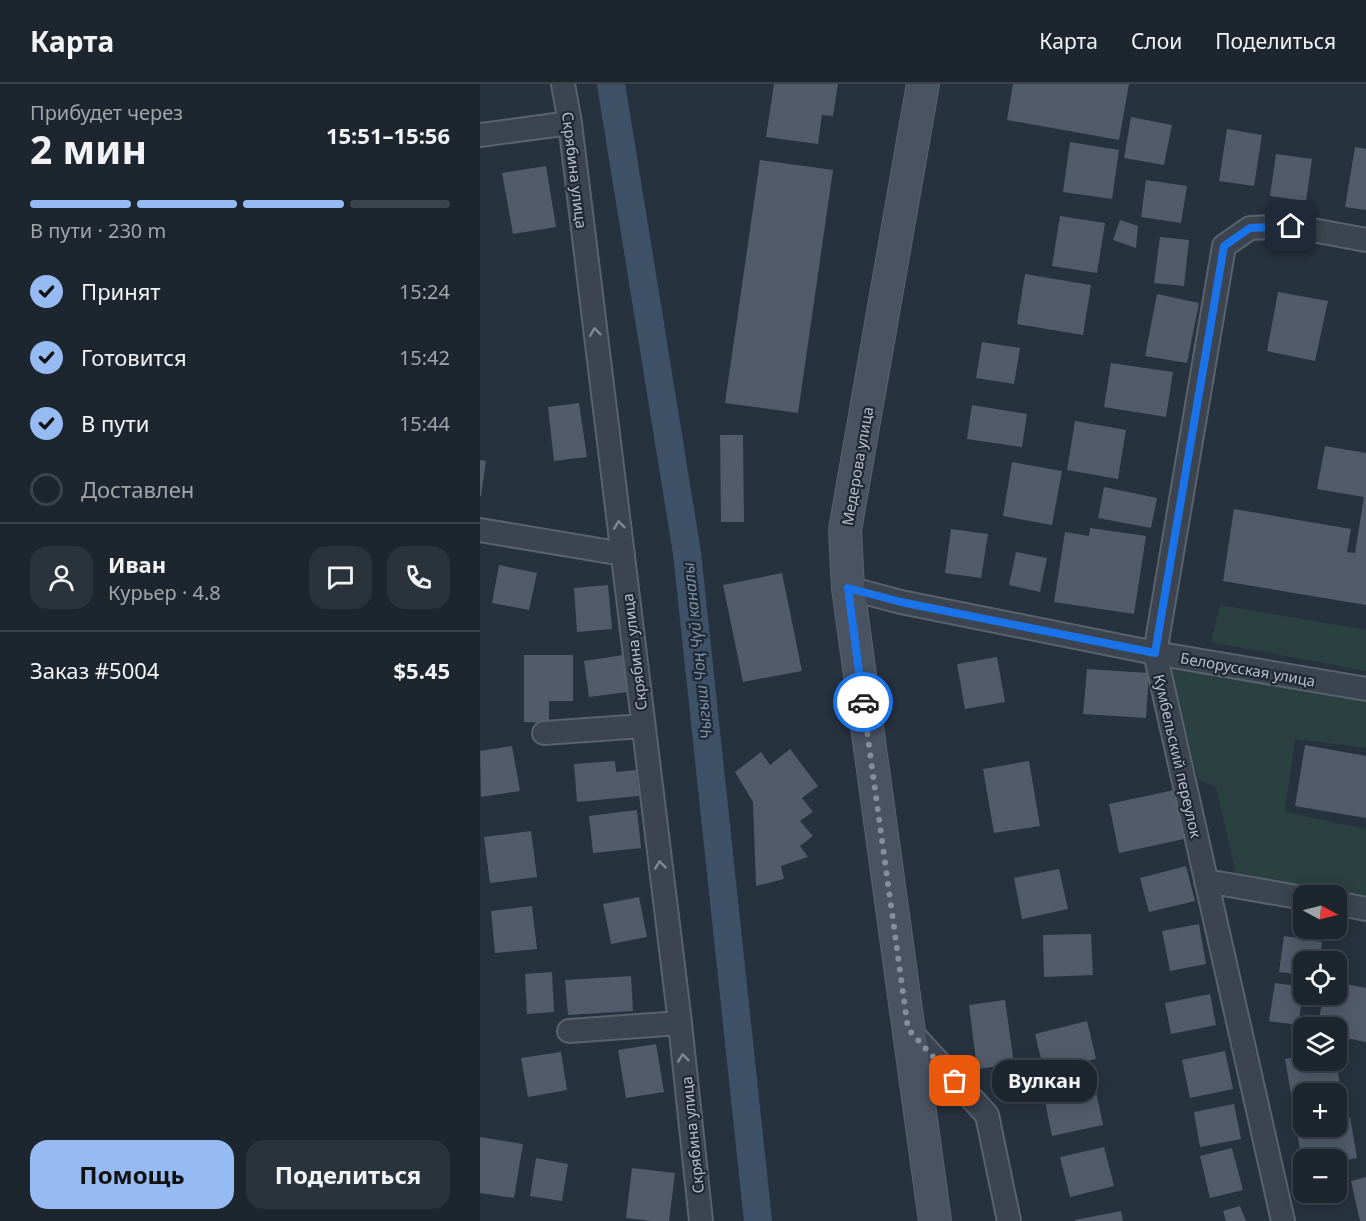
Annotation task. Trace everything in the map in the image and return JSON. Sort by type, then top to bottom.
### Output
[{"type":"main road","name":"Медерова улица","points":[[923,84],[845,530],[848,588],[935,1221]]},
{"type":"street","name":"Скрябина улица","points":[[563,84],[570,123],[680,1023],[701,1221]]},
{"type":"street","points":[[480,135],[570,123]]},
{"type":"street","name":"Кумбельский переулок","points":[[1283,1221],[1155,653],[1224,246],[1250,228],[1291,226],[1366,240]]},
{"type":"street","points":[[480,530],[622,554]]},
{"type":"street","name":"Белорусская улица","points":[[848,588],[901,602],[1155,653],[1366,689]]},
{"type":"street","points":[[544,733],[643,726]]},
{"type":"street","points":[[1206,880],[1293,896]]},
{"type":"street","points":[[1347,905],[1366,909]]},
{"type":"street","points":[[569,1031],[680,1023]]},
{"type":"street","points":[[908,1029],[987,1115],[1009,1221]]},
{"type":"green space","points":[[1220,605],[1366,630],[1366,671],[1211,642]]},
{"type":"green space","points":[[1169,665],[1366,699],[1366,748],[1295,739],[1285,812],[1366,829],[1366,896],[1347,893],[1347,885],[1304,885],[1236,873],[1216,787],[1198,779]]},
{"type":"building","points":[[774,84],[838,84],[833,116],[822,115],[818,144],[766,137]]},
{"type":"building","points":[[1013,84],[1129,84],[1119,140],[1007,120]]},
{"type":"building","points":[[1131,117],[1172,125],[1164,165],[1124,158]]},
{"type":"building","points":[[1227,129],[1262,135],[1254,186],[1219,181]]},
{"type":"building","points":[[1070,142],[1119,150],[1112,199],[1063,192]]},
{"type":"building","points":[[1355,147],[1366,149],[1366,210],[1345,207]]},
{"type":"building","points":[[1276,154],[1312,159],[1306,201],[1270,196]]},
{"type":"building","points":[[760,160],[833,170],[798,413],[725,403]]},
{"type":"building","points":[[546,166],[556,227],[513,234],[502,173]]},
{"type":"building","points":[[1146,180],[1187,186],[1181,223],[1141,217]]},
{"type":"building","points":[[1060,216],[1105,223],[1097,273],[1052,266]]},
{"type":"building","points":[[1120,220],[1138,226],[1136,248],[1113,240]]},
{"type":"building","points":[[1160,237],[1189,240],[1184,286],[1154,283]]},
{"type":"building","points":[[1025,274],[1091,285],[1083,335],[1017,324]]},
{"type":"building","points":[[1278,292],[1328,301],[1315,361],[1267,351]]},
{"type":"building","points":[[1157,294],[1199,303],[1187,363],[1145,356]]},
{"type":"building","points":[[982,342],[1020,348],[1014,384],[976,378]]},
{"type":"building","points":[[1111,363],[1173,372],[1166,417],[1104,407]]},
{"type":"building","points":[[579,403],[587,457],[554,461],[548,407]]},
{"type":"building","points":[[972,405],[1027,414],[1022,447],[967,439]]},
{"type":"building","points":[[1075,421],[1126,430],[1118,479],[1067,470]]},
{"type":"building","points":[[720,435],[743,435],[744,522],[721,522]]},
{"type":"building","points":[[1325,446],[1366,453],[1366,605],[1223,581],[1234,509],[1351,529],[1347,552],[1355,553],[1364,497],[1317,489]]},
{"type":"building","points":[[480,460],[486,461],[481,496],[480,496]]},
{"type":"building","points":[[1012,462],[1062,471],[1052,525],[1003,516]]},
{"type":"building","points":[[1104,487],[1157,498],[1151,528],[1098,518]]},
{"type":"building","points":[[1090,528],[1146,536],[1134,614],[1054,602],[1065,532],[1089,536]]},
{"type":"building","points":[[951,529],[988,534],[981,578],[945,573]]},
{"type":"building","points":[[1016,552],[1047,558],[1040,592],[1009,585]]},
{"type":"building","points":[[499,565],[537,573],[529,610],[492,603]]},
{"type":"building","points":[[782,573],[802,671],[743,682],[723,585]]},
{"type":"building","points":[[608,585],[612,629],[577,632],[574,588]]},
{"type":"building","points":[[524,655],[573,655],[573,701],[549,701],[549,723],[524,722]]},
{"type":"building","points":[[623,655],[628,692],[589,697],[584,661]]},
{"type":"building","points":[[997,657],[1005,702],[965,709],[957,664]]},
{"type":"building","points":[[1087,669],[1149,673],[1146,718],[1083,714]]},
{"type":"building","points":[[1305,745],[1366,756],[1366,818],[1295,806]]},
{"type":"building","points":[[512,746],[520,791],[481,797],[480,751]]},
{"type":"building","points":[[790,749],[818,786],[802,798],[813,812],[800,821],[813,836],[800,846],[808,857],[781,866],[784,879],[756,886],[753,802],[735,772],[761,752],[770,765]]},
{"type":"building","points":[[615,761],[616,772],[636,770],[639,796],[577,802],[574,764]]},
{"type":"building","points":[[1029,761],[1040,826],[994,833],[983,769]]},
{"type":"building","points":[[1174,790],[1184,839],[1119,853],[1109,804]]},
{"type":"building","points":[[637,810],[641,848],[593,853],[589,816]]},
{"type":"building","points":[[531,831],[537,877],[490,883],[484,837]]},
{"type":"building","points":[[1186,866],[1195,901],[1149,912],[1140,878]]},
{"type":"building","points":[[1059,869],[1068,909],[1022,919],[1014,878]]},
{"type":"building","points":[[639,897],[647,937],[611,944],[603,904]]},
{"type":"building","points":[[532,906],[537,949],[495,953],[491,911]]},
{"type":"building","points":[[1199,924],[1206,964],[1170,971],[1162,931]]},
{"type":"building","points":[[1091,934],[1093,975],[1044,977],[1043,935]]},
{"type":"building","points":[[1284,936],[1322,942],[1321,951],[1293,951],[1293,974],[1279,972]]},
{"type":"building","points":[[552,972],[554,1012],[527,1014],[525,974]]},
{"type":"building","points":[[631,976],[633,1011],[568,1015],[565,980]]},
{"type":"building","points":[[1275,983],[1293,985],[1293,1005],[1301,1005],[1299,1017],[1293,1017],[1293,1024],[1269,1021]]},
{"type":"building","points":[[1347,984],[1366,988],[1366,1042],[1347,1038],[1347,1017],[1319,1017],[1322,1005],[1347,1005]]},
{"type":"building","points":[[1210,994],[1216,1025],[1171,1034],[1165,1003]]},
{"type":"building","points":[[1005,1000],[1014,1064],[977,1069],[969,1005]]},
{"type":"building","points":[[1087,1021],[1096,1059],[1044,1071],[1035,1034]]},
{"type":"building","points":[[656,1044],[664,1092],[626,1098],[618,1050]]},
{"type":"building","points":[[1225,1051],[1233,1089],[1190,1098],[1182,1060]]},
{"type":"building","points":[[561,1052],[567,1090],[528,1097],[521,1058]]},
{"type":"building","points":[[1293,1057],[1293,1071],[1338,1071],[1340,1083],[1293,1083],[1292,1100],[1285,1059]]},
{"type":"building","points":[[1094,1082],[1103,1125],[1052,1136],[1043,1092]]},
{"type":"building","points":[[1234,1104],[1241,1139],[1200,1147],[1194,1112]]},
{"type":"building","points":[[1350,1117],[1357,1158],[1347,1160],[1347,1149],[1300,1149],[1298,1137],[1347,1137],[1347,1118]]},
{"type":"building","points":[[480,1137],[523,1144],[514,1198],[480,1193]]},
{"type":"building","points":[[1104,1147],[1114,1186],[1070,1197],[1060,1157]]},
{"type":"building","points":[[1232,1148],[1243,1190],[1210,1198],[1200,1156]]},
{"type":"building","points":[[536,1158],[568,1164],[562,1201],[530,1196]]},
{"type":"building","points":[[632,1168],[675,1173],[669,1221],[626,1218]]},
{"type":"building","points":[[1366,1177],[1366,1221],[1360,1221],[1351,1181]]},
{"type":"building","points":[[1240,1206],[1246,1221],[1226,1221],[1223,1211]]},
{"type":"building","points":[[1121,1211],[1123,1221],[1075,1221],[1075,1220]]},
{"type":"waterway","name":"Чыгыш Чоң Чүй каналы","points":[[611,84],[687,553],[758,1221]]},
{"type":"way so far","points":[[863,702],[908,1029],[955,1081]]},
{"type":"place","name":"Вулкан","points":[[955,1081]]},
{"type":"route","points":[[863,702],[848,588],[901,602],[1155,653],[1224,246],[1250,228],[1291,226]]}]
